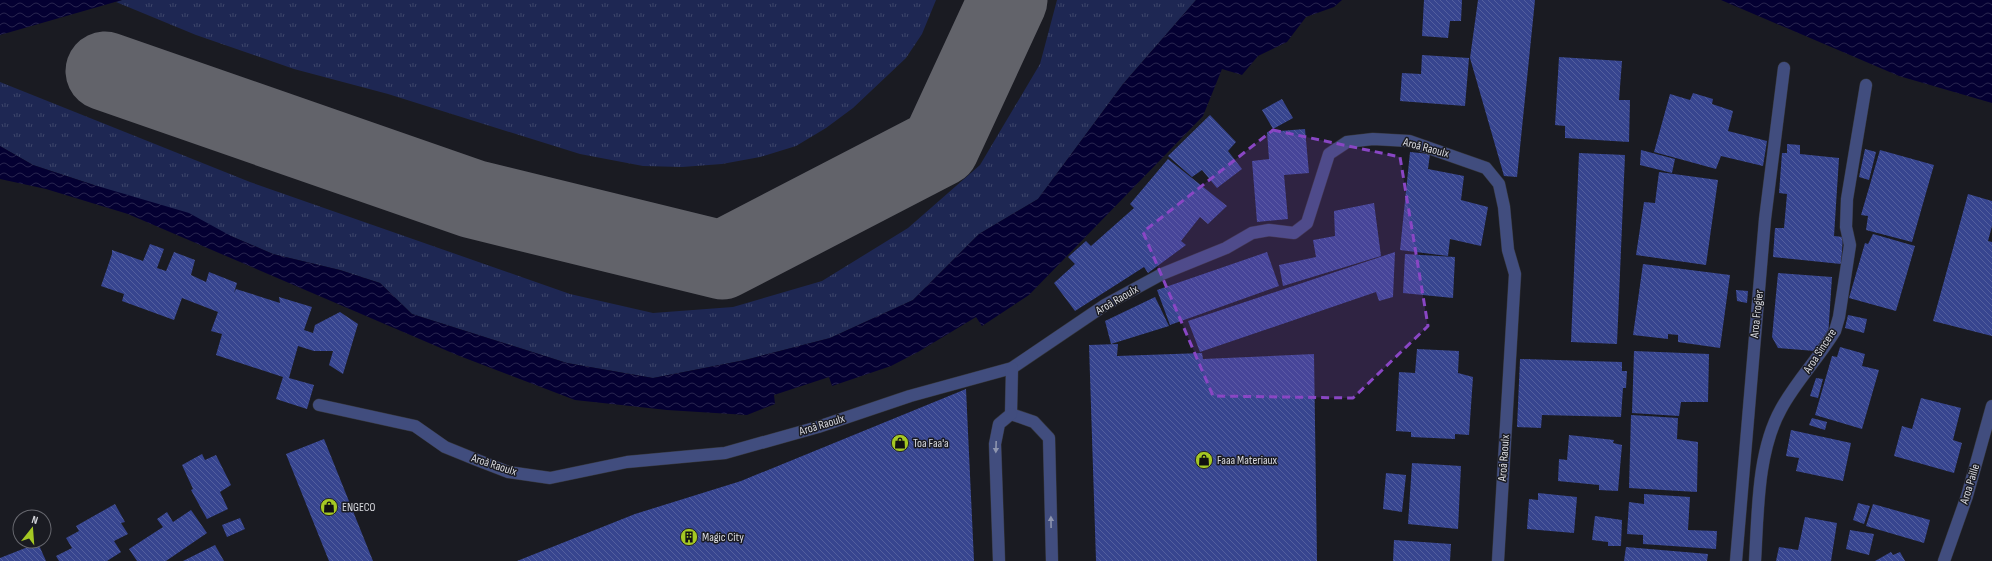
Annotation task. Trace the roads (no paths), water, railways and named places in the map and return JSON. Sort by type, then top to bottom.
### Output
[{"type":"street","name":"Aroa Frogier","points":[[1736,561],[1765,219],[1784,68]]},
{"type":"street","name":"Aroa Sincere","points":[[1755,561],[1764,463],[1770,434],[1781,409],[1835,331],[1840,317],[1850,245],[1846,227],[1847,199],[1866,85]]},
{"type":"street","name":"Aroā Raoulx","points":[[318,405],[415,426],[445,447],[508,472],[550,478],[627,462],[724,453],[818,427],[910,396],[1012,368],[1105,305],[1162,274],[1226,248],[1252,233],[1269,230],[1294,233],[1307,223],[1328,154],[1347,142],[1373,139],[1410,141],[1486,168],[1499,184],[1504,207],[1508,250],[1515,274],[1498,561]]},
{"type":"street","points":[[999,561],[995,444],[999,424],[1011,414],[1012,368]]},
{"type":"street","name":"Aroa Paille","points":[[1944,561],[1967,496],[1992,406]]},
{"type":"street","points":[[1011,414],[1034,422],[1050,438],[1052,561]]},
{"type":"water","points":[[0,0],[122,0],[0,35]]},
{"type":"water","points":[[1196,0],[1342,0],[1334,7],[1306,17],[1287,42],[1258,56],[1242,75],[1222,69],[1203,116],[1029,295],[982,326],[976,317],[918,352],[891,366],[832,386],[829,377],[774,395],[775,404],[747,415],[667,410],[575,400],[457,355],[128,214],[46,189],[0,179],[0,146],[33,165],[189,213],[231,236],[273,254],[340,270],[380,283],[412,314],[567,363],[653,378],[745,360],[830,338],[913,300],[979,234],[1038,199],[1123,84]]},
{"type":"water","points":[[1721,0],[1992,0],[1992,103],[1899,76]]},
{"type":"place","name":"Toa Faa'a","points":[[900,443]]},
{"type":"place","name":"Faaa Materiaux","points":[[1204,460]]},
{"type":"place","name":"ENGECO","points":[[329,507]]},
{"type":"place","name":"Magic City","points":[[689,537]]}]
